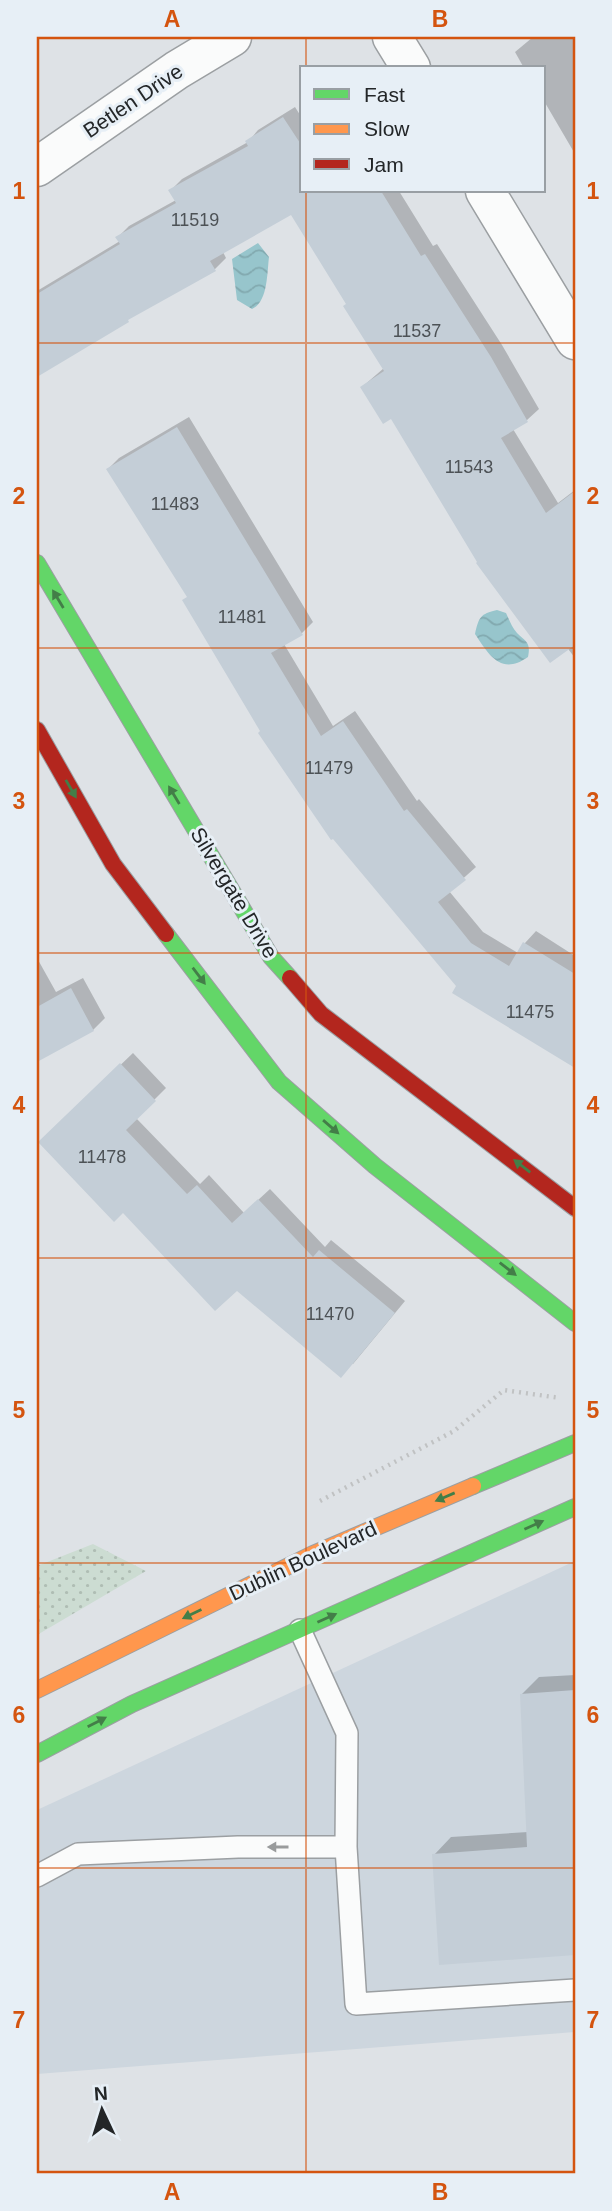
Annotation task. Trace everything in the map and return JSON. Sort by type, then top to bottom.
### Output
[{"type":"street","name":"Betlen Drive","points":[[37,167],[177,69],[232,37]]},
{"type":"street","points":[[392,37],[410,66]]},
{"type":"street","points":[[486,192],[575,340]]},
{"type":"street","name":"Silvergate Drive","points":[[37,563],[271,957],[321,1014],[575,1208]]},
{"type":"street","points":[[37,730],[113,864],[279,1082],[375,1166],[575,1323]]},
{"type":"street","name":"Dublin Boulevard","points":[[37,1690],[313,1554],[575,1443]]},
{"type":"street","points":[[37,1754],[132,1704],[575,1507]]},
{"type":"lane","points":[[300,1630],[347,1733],[346,1847],[356,2004],[575,1990]]},
{"type":"lane","points":[[37,1876],[78,1854],[238,1847],[346,1847]]},
{"type":"shaded area","points":[[93,1544],[146,1571],[37,1635],[37,1566]]},
{"type":"shaded area","points":[[575,1561],[575,2032],[37,2074],[37,1810]]},
{"type":"water","points":[[258,243],[269,257],[268,271],[264,294],[252,309],[237,300],[232,259]]},
{"type":"water","points":[[497,610],[506,613],[514,629],[528,645],[528,657],[519,662],[503,664],[491,656],[475,634],[481,617]]},
{"type":"building","points":[[283,117],[300,143],[300,192],[382,192],[421,256],[425,254],[491,357],[528,422],[501,438],[546,513],[575,491],[575,645],[550,663],[476,563],[391,419],[383,424],[360,387],[384,371],[291,215],[210,261],[216,271],[128,320],[129,322],[37,377],[37,294],[120,244],[115,237],[176,203],[168,190],[248,146],[245,141]]},
{"type":"building","points":[[177,427],[303,635],[271,653],[321,736],[343,721],[404,811],[407,809],[466,880],[438,902],[471,943],[509,966],[523,942],[575,974],[575,1068],[452,993],[456,986],[333,839],[331,840],[258,733],[260,731],[182,600],[187,597],[106,469]]},
{"type":"building","points":[[71,988],[94,1031],[37,1062],[37,1007]]},
{"type":"building","points":[[120,1063],[156,1101],[126,1130],[187,1194],[197,1185],[232,1223],[258,1199],[313,1257],[319,1250],[395,1313],[341,1378],[237,1291],[215,1311],[123,1213],[114,1222],[38,1142]]},
{"type":"building","points":[[575,1690],[575,1955],[439,1965],[432,1854],[527,1847],[520,1694]]},
{"type":"traffic: fast","points":[[37,563],[271,957],[290,978]]},
{"type":"traffic: fast","points":[[166,934],[279,1082],[375,1166],[575,1323]]},
{"type":"traffic: fast","points":[[473,1486],[575,1443]]},
{"type":"traffic: fast","points":[[37,1754],[132,1704],[575,1507]]},
{"type":"traffic: slow","points":[[37,1690],[313,1554],[473,1486]]},
{"type":"traffic: jam","points":[[37,730],[113,864],[166,934]]},
{"type":"traffic: jam","points":[[290,978],[321,1014],[575,1208]]}]
